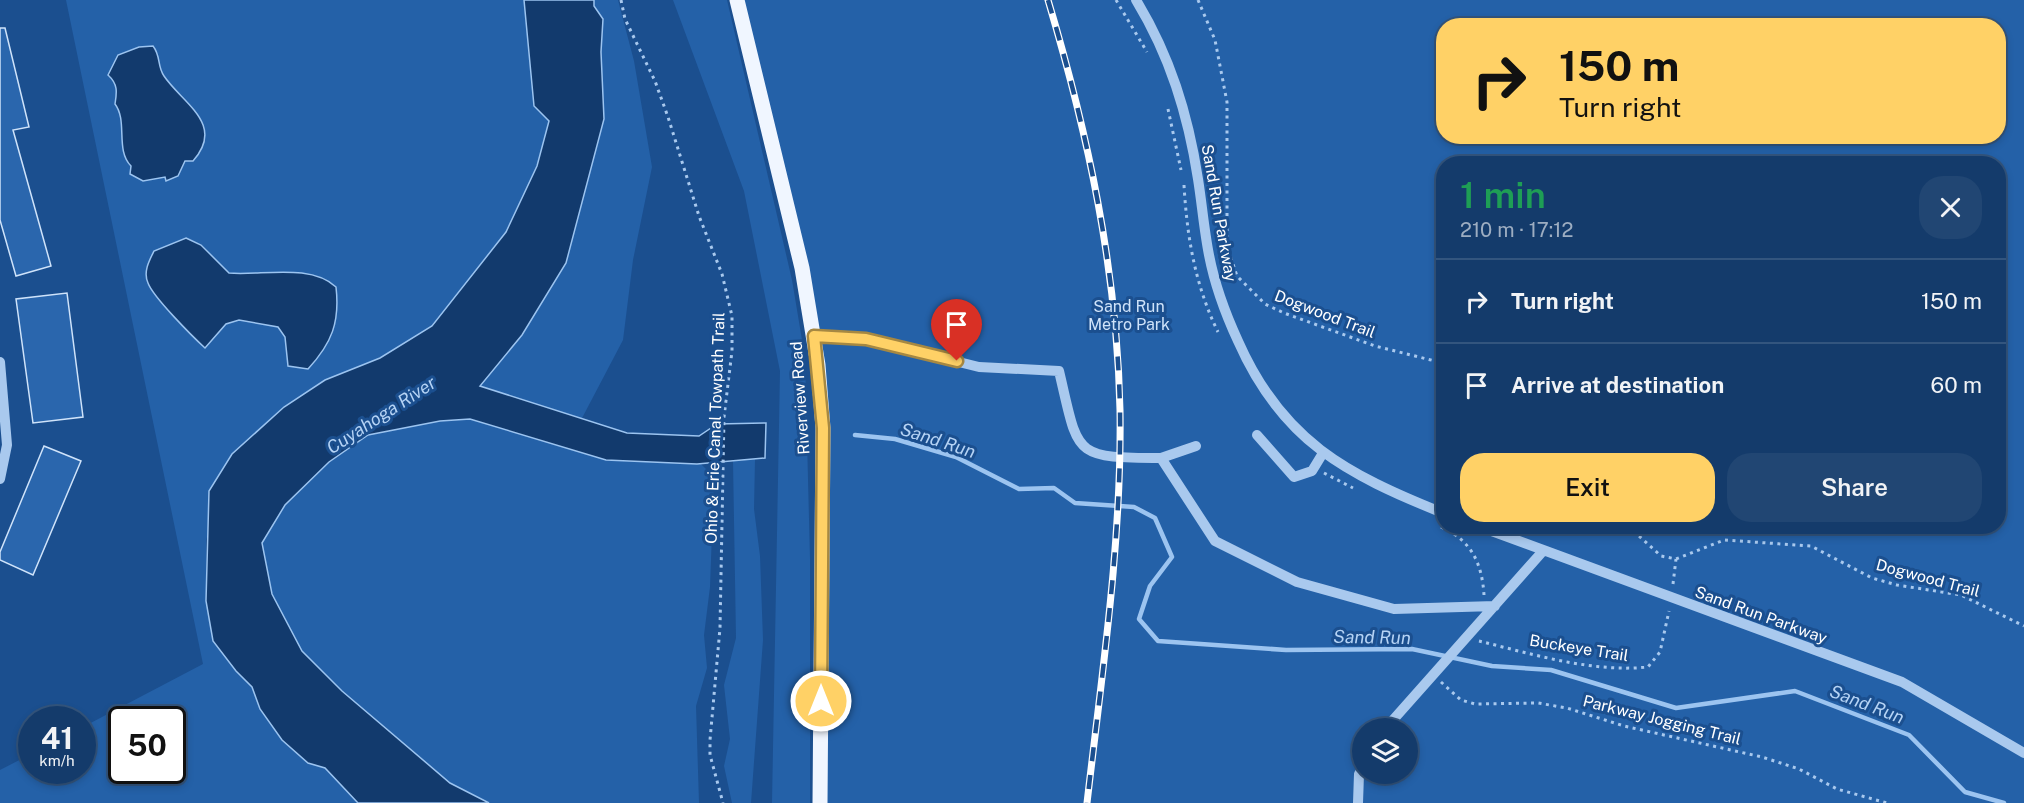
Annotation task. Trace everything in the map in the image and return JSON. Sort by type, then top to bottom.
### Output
[{"type":"main road","name":"Riverview Road","points":[[737,0],[802,268],[814,336],[823,428],[820,803]]},
{"type":"street","name":"Sand Run Parkway","points":[[1136,0],[1155,32],[1179,90],[1198,178],[1208,253],[1223,308],[1245,358],[1272,404],[1300,435],[1323,453],[1380,486],[1436,510]]},
{"type":"street","points":[[814,336],[866,339],[979,367],[1059,371],[1075,439],[1093,455],[1161,458],[1196,446]]},
{"type":"street","points":[[0,362],[7,445],[0,479]]},
{"type":"street","points":[[1257,435],[1294,477],[1312,471],[1323,453]]},
{"type":"street","points":[[1161,458],[1215,541],[1297,582],[1394,609],[1490,606]]},
{"type":"street","name":"Sand Run Parkway","points":[[1499,534],[1902,682],[2024,753]]},
{"type":"street","points":[[1395,718],[1466,638],[1490,606],[1543,551]]},
{"type":"street","points":[[1358,803],[1359,784]]},
{"type":"path","name":"Ohio & Erie Canal Towpath Trail","points":[[621,0],[625,19],[658,90],[699,216],[730,298],[732,351],[724,417],[720,628],[710,748],[723,803]]},
{"type":"path","points":[[1116,0],[1151,59]]},
{"type":"path","name":"Dogwood Trail","points":[[1198,0],[1215,40],[1227,102],[1227,246],[1237,276],[1265,304],[1284,314],[1375,346],[1436,361]]},
{"type":"path","points":[[1167,105],[1183,177],[1189,240],[1196,277],[1222,341]]},
{"type":"path","points":[[1316,465],[1328,476],[1361,491]]},
{"type":"path","points":[[1458,534],[1470,548],[1481,573],[1490,606]]},
{"type":"path","points":[[1637,534],[1661,556],[1676,558]]},
{"type":"path","name":"Dogwood Trail","points":[[1676,558],[1724,540],[1811,546],[1872,578],[1897,585],[1961,596],[2024,626]]},
{"type":"path","name":"Buckeye Trail","points":[[1466,638],[1585,663],[1629,669],[1648,667],[1660,652],[1671,599],[1676,558]]},
{"type":"path","name":"Parkway Jogging Trail","points":[[1434,674],[1445,688],[1461,700],[1475,704],[1538,704],[1567,708],[1624,726],[1762,757],[1799,770],[1837,789],[1887,803]]},
{"type":"green space","points":[[66,0],[524,0],[530,42],[550,121],[537,166],[506,232],[432,326],[380,358],[325,380],[284,407],[232,454],[206,540],[206,601],[213,641],[236,671],[252,687],[260,709],[308,763],[325,768],[358,803],[0,803],[0,770],[18,761],[18,784],[96,784],[96,720],[108,714],[108,784],[186,784],[186,706],[123,706],[203,664]]},
{"type":"green space","points":[[594,0],[618,0],[634,61],[652,167],[633,260],[623,340],[581,420],[479,386],[601,52],[603,19],[594,6]]},
{"type":"green space","points":[[673,0],[727,0],[792,280],[805,358],[810,559],[810,803],[772,803],[780,371],[744,191]]},
{"type":"green space","name":"Sand Run Metro Park","points":[[737,0],[2024,0],[2024,803],[820,803],[818,370]]},
{"type":"green space","points":[[470,419],[606,460],[701,464],[714,477],[710,587],[704,635],[707,668],[696,706],[699,803],[489,803],[450,783],[342,691],[302,651],[272,594],[262,543],[285,505],[329,462],[368,435],[440,421]]},
{"type":"green space","points":[[755,459],[754,509],[760,556],[763,640],[751,803],[732,803],[724,766],[730,739],[724,685],[736,638],[733,461]]},
{"type":"water","name":"Cuyahoga River","points":[[524,0],[594,0],[594,6],[603,19],[601,52],[604,119],[566,263],[522,335],[480,386],[627,433],[699,436],[717,424],[766,423],[765,458],[697,464],[606,460],[470,419],[440,421],[368,435],[329,462],[285,505],[262,543],[272,594],[302,651],[342,691],[450,783],[489,803],[358,803],[325,768],[308,763],[282,740],[260,709],[252,687],[236,671],[213,641],[206,601],[209,491],[232,454],[284,407],[325,380],[380,358],[432,326],[506,232],[537,166],[549,121],[534,106]]},
{"type":"water","points":[[153,46],[164,76],[198,115],[205,136],[202,148],[193,161],[185,161],[178,176],[166,181],[165,177],[143,181],[130,174],[131,166],[126,159],[122,144],[121,119],[115,104],[116,88],[108,75],[118,55],[139,47]]},
{"type":"water","points":[[186,238],[201,245],[229,273],[299,273],[313,275],[336,287],[337,311],[332,331],[323,350],[308,369],[288,366],[285,337],[278,327],[239,320],[226,324],[205,348],[174,317],[151,289],[146,271],[154,251]]},
{"type":"building","points":[[0,28],[5,28],[29,127],[13,130],[51,266],[16,276],[0,220]]},
{"type":"building","points":[[67,293],[83,417],[33,423],[16,299]]},
{"type":"building","points":[[44,446],[81,461],[33,575],[0,560],[0,552]]},
{"type":"waterway","name":"Sand Run","points":[[855,435],[895,439],[956,457],[1019,489],[1054,488],[1075,503],[1134,507],[1155,518],[1172,557],[1150,586],[1139,619],[1158,641],[1286,650],[1412,649],[1492,666],[1551,670],[1676,708],[1795,691],[1909,735],[1965,792],[2004,803]]},
{"type":"railway","points":[[1048,0],[1088,151],[1106,254],[1118,357],[1120,410],[1118,508],[1110,607],[1087,803]]},
{"type":"route","points":[[821,701],[823,428],[814,336],[866,339],[957,361]]}]
